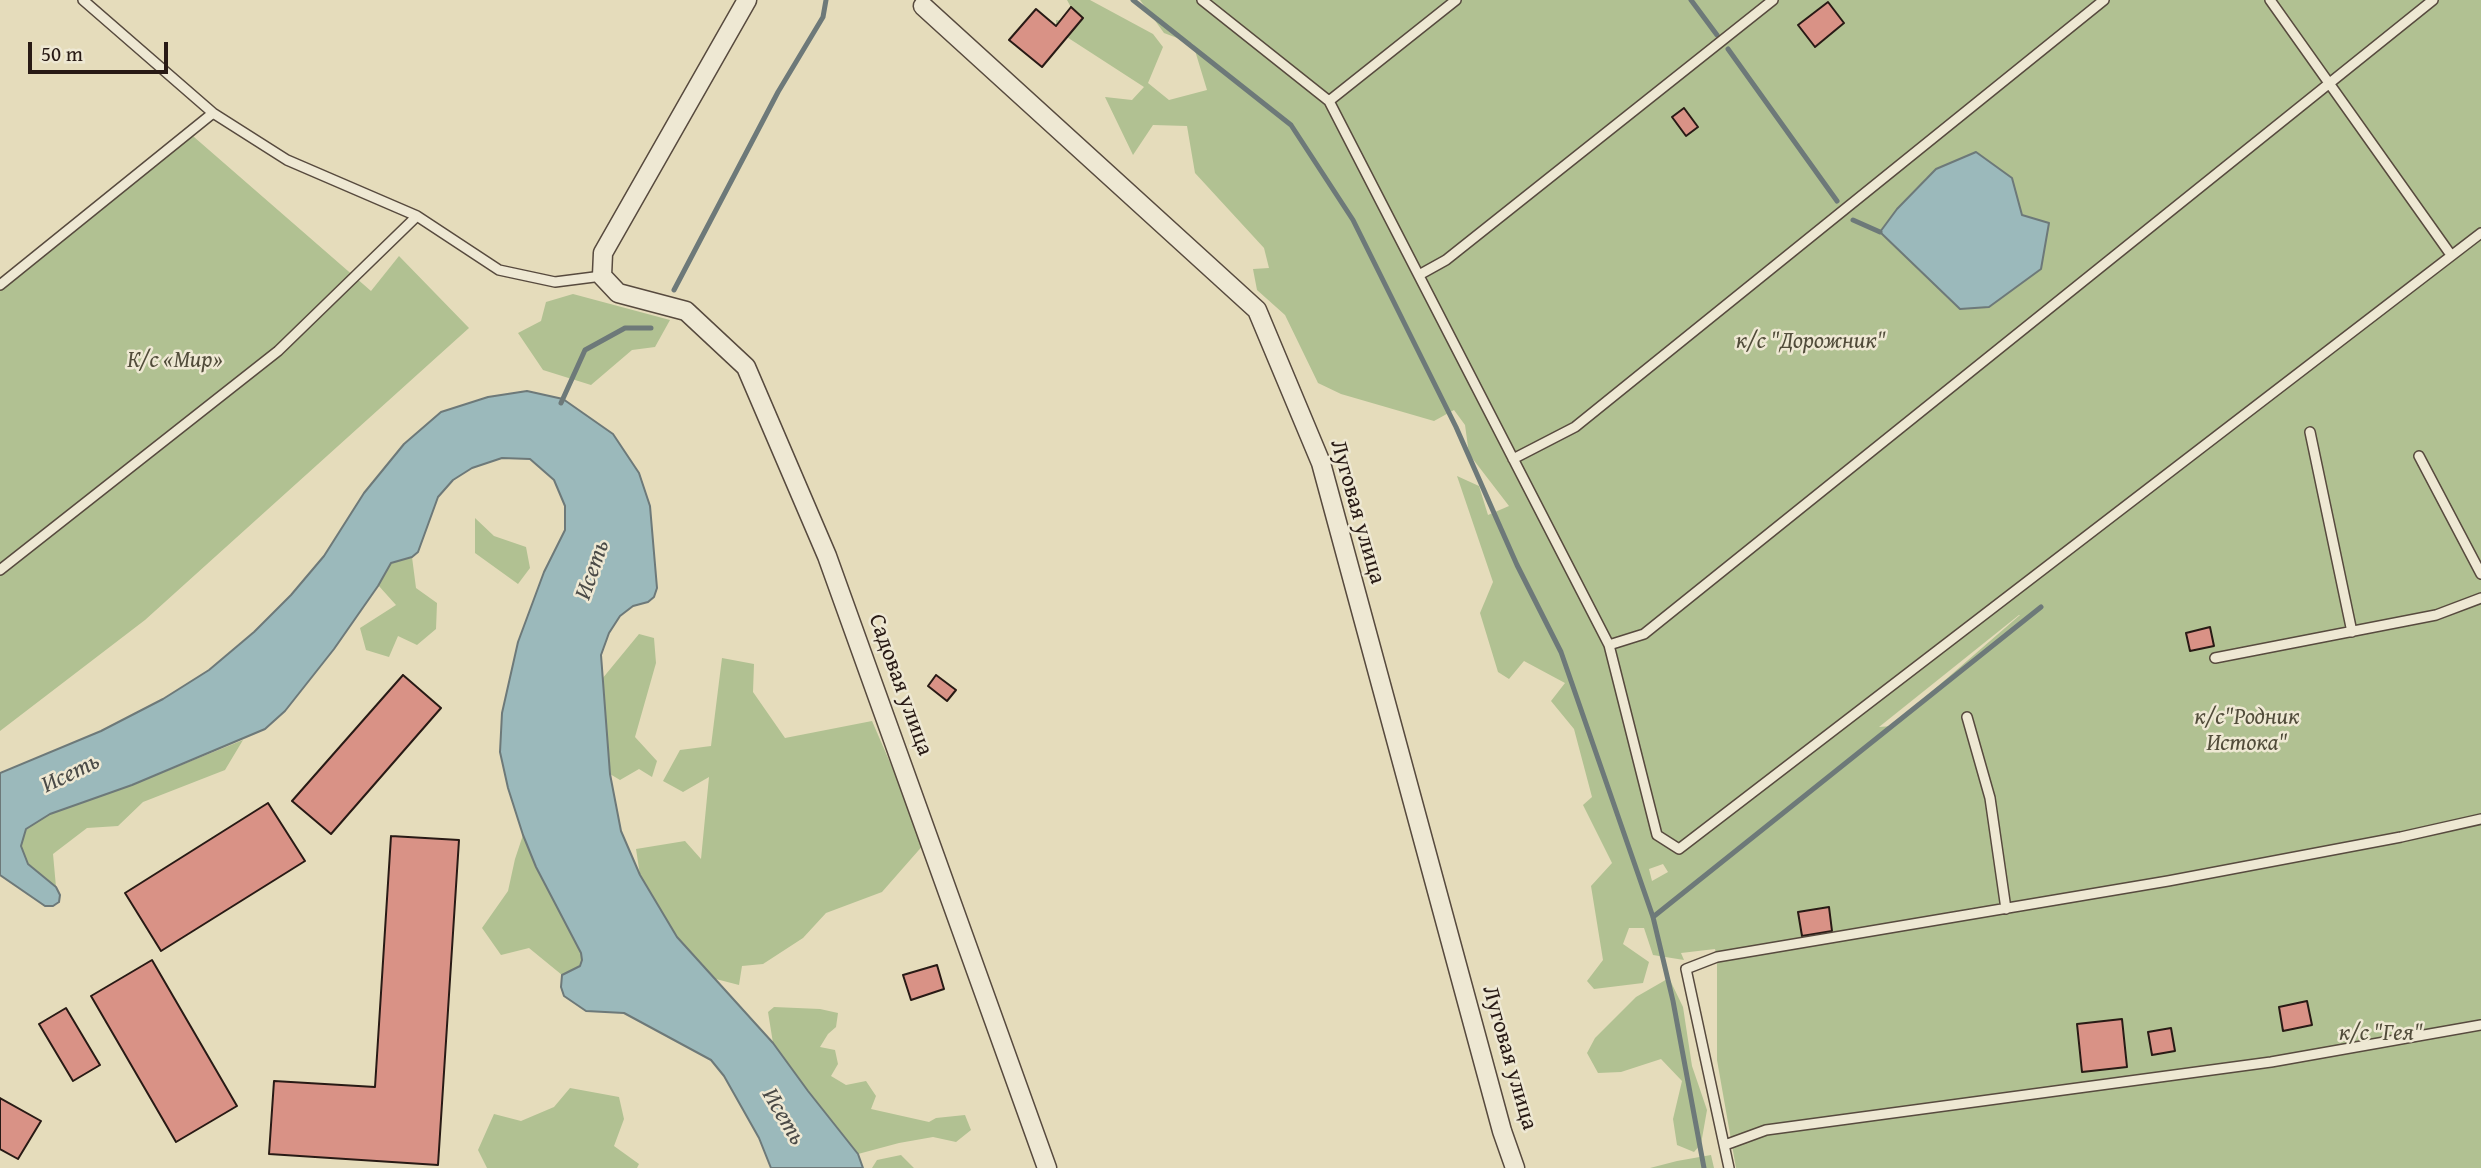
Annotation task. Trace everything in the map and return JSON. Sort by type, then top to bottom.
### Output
[{"type":"street","points":[[602,276],[603,253],[747,0]]},
{"type":"street","name":"Луговая улица","points":[[923,6],[1257,310],[1321,463],[1502,1131],[1515,1168]]},
{"type":"street","name":"Садовая улица","points":[[602,276],[618,293],[686,311],[746,367],[827,556],[1047,1168]]},
{"type":"lane","points":[[83,0],[213,113],[287,160],[416,216],[499,270],[555,282],[602,276]]},
{"type":"lane","points":[[1202,0],[1329,102],[1609,645],[1657,835],[1679,849],[2481,233]]},
{"type":"lane","points":[[1329,102],[1456,0]]},
{"type":"lane","points":[[1419,275],[1446,260],[1773,0]]},
{"type":"lane","points":[[1513,459],[1575,427],[2105,0]]},
{"type":"lane","points":[[2270,0],[2451,255]]},
{"type":"lane","points":[[1609,645],[1644,634],[2433,0]]},
{"type":"lane","points":[[0,285],[213,113]]},
{"type":"lane","points":[[0,570],[278,351],[416,216]]},
{"type":"lane","points":[[2310,432],[2352,632]]},
{"type":"lane","points":[[2419,456],[2481,574]]},
{"type":"lane","points":[[2215,658],[2436,615],[2481,598]]},
{"type":"lane","points":[[1966,717],[1990,797],[2006,909]]},
{"type":"lane","points":[[1729,1168],[1686,969],[1717,957],[2006,909],[2401,837],[2481,819]]},
{"type":"lane","points":[[1725,1145],[1766,1130],[2271,1062],[2481,1025]]},
{"type":"green space","points":[[1067,0],[1090,0],[1153,34],[1163,47],[1148,83],[1169,100],[1207,90],[1193,44],[1164,33],[1140,0],[2481,0],[2481,1168],[1736,1168],[1717,1060],[1715,949],[1681,953],[1684,960],[1653,955],[1644,928],[1629,928],[1623,944],[1649,962],[1643,983],[1594,989],[1587,981],[1603,960],[1591,886],[1612,863],[1583,805],[1592,797],[1574,729],[1551,701],[1565,683],[1524,661],[1509,679],[1498,672],[1480,613],[1493,582],[1457,476],[1479,486],[1488,515],[1509,506],[1469,454],[1465,425],[1454,410],[1434,421],[1341,394],[1318,383],[1285,315],[1257,290],[1253,269],[1269,268],[1264,248],[1195,173],[1187,126],[1153,125],[1133,155],[1105,97],[1132,100],[1144,87],[1056,30],[1056,20],[1079,22]],"holes":[[[2019,615],[1892,726],[1879,727]],[[1663,864],[1668,872],[1652,881],[1649,869]]]},
{"type":"green space","name":"К/с «Мир»","points":[[186,130],[371,291],[399,256],[469,328],[145,620],[0,731],[0,280]]},
{"type":"green space","points":[[573,294],[670,320],[655,347],[632,350],[591,385],[543,370],[518,333],[541,321],[546,302]]},
{"type":"green space","points":[[475,518],[494,536],[526,547],[530,568],[518,584],[475,553]]},
{"type":"green space","points":[[412,557],[416,588],[437,603],[436,629],[417,645],[398,636],[389,657],[366,650],[360,628],[396,605],[378,585],[385,570],[391,563]]},
{"type":"green space","points":[[639,634],[654,638],[656,663],[635,737],[657,761],[652,777],[639,769],[620,780],[610,774],[602,679]]},
{"type":"green space","points":[[722,658],[754,664],[753,692],[785,738],[872,721],[925,843],[882,892],[826,913],[803,938],[763,964],[742,966],[739,985],[712,978],[677,937],[640,875],[636,849],[685,841],[701,859],[709,777],[683,792],[663,781],[680,750],[711,746]]},
{"type":"green space","points":[[243,740],[225,770],[143,802],[118,826],[87,828],[53,854],[56,887],[28,864],[21,846],[26,829],[50,814],[132,785]]},
{"type":"green space","points":[[523,835],[536,867],[581,953],[580,966],[562,975],[529,948],[501,955],[482,928],[508,891]]},
{"type":"green space","points":[[1669,978],[1683,1007],[1692,1066],[1707,1110],[1701,1144],[1694,1152],[1677,1145],[1673,1119],[1682,1081],[1661,1059],[1621,1072],[1598,1073],[1587,1053],[1595,1038],[1636,997]]},
{"type":"green space","points":[[774,1007],[820,1009],[838,1013],[836,1027],[820,1047],[835,1050],[838,1064],[831,1076],[846,1085],[866,1081],[876,1096],[871,1109],[929,1122],[936,1118],[965,1115],[971,1130],[956,1142],[933,1137],[858,1154],[773,1043],[768,1012]]},
{"type":"green space","points":[[570,1088],[619,1097],[624,1119],[614,1146],[639,1164],[637,1168],[487,1168],[478,1150],[494,1114],[521,1121],[554,1107]]},
{"type":"green space","points":[[901,1155],[914,1168],[872,1168],[877,1160]]},
{"type":"green space","points":[[1711,1155],[1714,1168],[1650,1168],[1677,1161]]},
{"type":"water","points":[[1976,152],[2012,178],[2022,215],[2049,223],[2041,269],[1989,307],[1960,309],[1880,232],[1897,209],[1936,169]]},
{"type":"water","name":"Исеть","points":[[527,391],[563,399],[613,434],[639,473],[650,506],[657,588],[654,597],[648,602],[633,606],[620,616],[609,633],[601,655],[610,774],[621,831],[640,875],[677,937],[773,1043],[858,1154],[863,1168],[771,1168],[759,1138],[724,1076],[711,1060],[624,1013],[586,1011],[564,996],[561,987],[562,975],[580,966],[581,953],[536,867],[523,835],[500,752],[502,713],[518,642],[544,572],[565,530],[565,506],[554,480],[530,459],[502,458],[472,468],[453,480],[438,497],[418,552],[412,557],[391,563],[334,649],[285,711],[265,729],[132,785],[50,814],[26,829],[21,846],[28,864],[56,887],[60,895],[59,902],[53,906],[45,906],[0,875],[0,773],[101,731],[163,699],[209,670],[254,632],[291,595],[324,556],[364,493],[404,444],[441,412],[488,397]]},
{"type":"building","points":[[1828,2],[1844,23],[1815,47],[1798,25]]},
{"type":"building","points":[[1071,7],[1083,18],[1042,67],[1009,40],[1036,9],[1056,26]]},
{"type":"building","points":[[1684,108],[1698,127],[1686,136],[1672,117]]},
{"type":"building","points":[[2210,627],[2214,646],[2190,651],[2186,633]]},
{"type":"building","points":[[403,675],[441,708],[331,834],[292,801]]},
{"type":"building","points":[[936,675],[956,690],[947,701],[928,686]]},
{"type":"building","points":[[268,803],[305,861],[161,951],[125,893]]},
{"type":"building","points":[[391,836],[459,840],[438,1165],[269,1154],[274,1081],[375,1087]]},
{"type":"building","points":[[1829,907],[1832,931],[1802,936],[1798,912]]},
{"type":"building","points":[[152,960],[237,1106],[176,1142],[91,996]]},
{"type":"building","points":[[937,965],[944,989],[911,1000],[903,975]]},
{"type":"building","points":[[2307,1001],[2312,1025],[2283,1031],[2279,1007]]},
{"type":"building","points":[[66,1008],[100,1065],[73,1081],[39,1024]]},
{"type":"building","points":[[2122,1019],[2127,1067],[2082,1072],[2077,1024]]},
{"type":"building","points":[[2171,1028],[2175,1051],[2152,1055],[2148,1032]]},
{"type":"building","points":[[0,1098],[41,1121],[18,1159],[0,1149]]},
{"type":"waterway","points":[[674,290],[778,92],[823,17],[826,0]]},
{"type":"waterway","points":[[1133,0],[1291,125],[1353,220],[1456,427],[1517,565],[1561,652],[1653,917],[1673,1001],[1704,1168]]},
{"type":"waterway","points":[[1691,0],[1717,35]]},
{"type":"waterway","points":[[1728,49],[1837,201]]},
{"type":"waterway","points":[[1853,220],[1880,232]]},
{"type":"waterway","points":[[561,403],[585,350],[625,328],[651,328]]},
{"type":"waterway","points":[[1653,917],[2041,607]]},
{"type":"park label","name":"к/с \"Дорожник\"","points":[[1811,342]]},
{"type":"park label","name":"к/с\"Родник Истока\"","points":[[2247,731]]},
{"type":"park label","name":"к/с \"Гея\"","points":[[2381,1034]]}]
